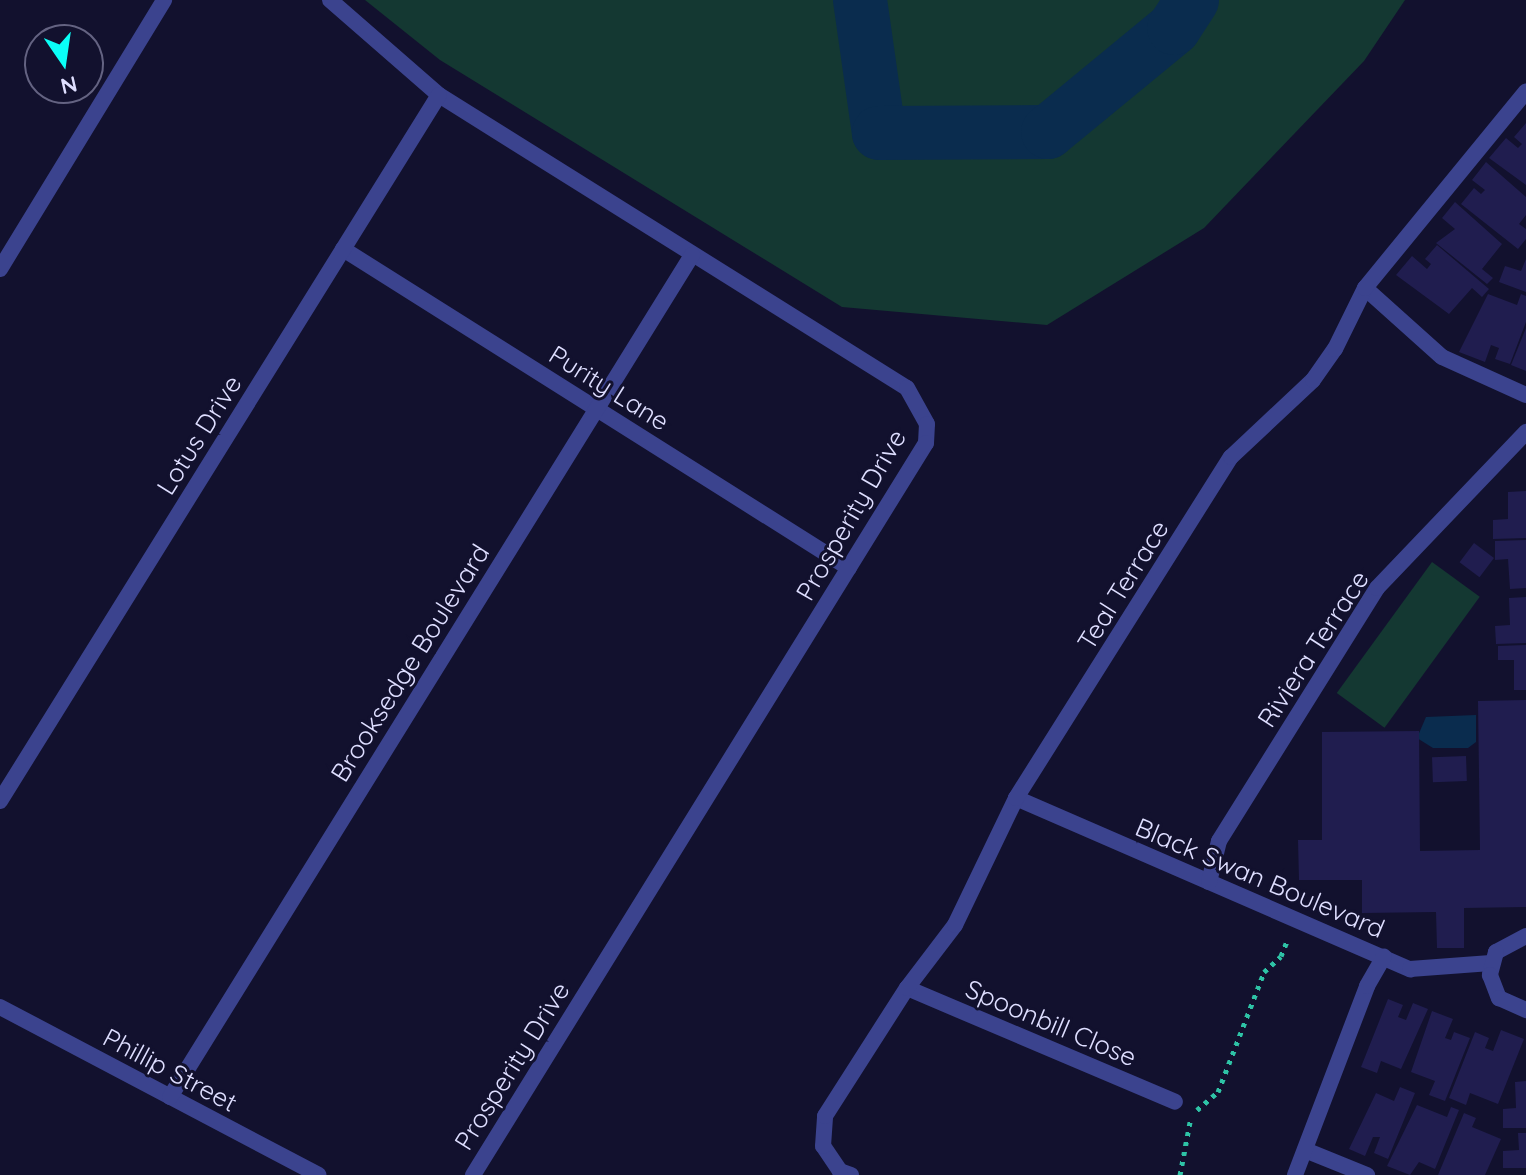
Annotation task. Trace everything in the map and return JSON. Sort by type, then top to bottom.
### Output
[{"type":"street","points":[[0,269],[164,0]]},
{"type":"street","name":"Prosperity Drive","points":[[330,0],[439,95],[907,388],[920,404],[926,443],[473,1175]]},
{"type":"street","name":"Teal Terrace","points":[[851,1175],[840,1171],[823,1146],[825,1116],[907,988],[955,925],[1016,798],[1231,457],[1313,380],[1335,349],[1365,288],[1526,91]]},
{"type":"street","name":"Lotus Drive","points":[[0,801],[439,95]]},
{"type":"street","name":"Purity Lane","points":[[343,249],[849,568]]},
{"type":"street","name":"Brooksedge Boulevard","points":[[170,1097],[692,255]]},
{"type":"street","points":[[1365,288],[1442,357],[1526,395]]},
{"type":"street","name":"Riviera Terrace","points":[[1209,882],[1219,841],[1377,588],[1526,432]]},
{"type":"street","name":"Black Swan Boulevard","points":[[1016,798],[1410,969],[1491,963]]},
{"type":"street","points":[[1526,936],[1504,944],[1491,963],[1490,975],[1499,998],[1526,1010]]},
{"type":"street","points":[[1295,1175],[1367,986],[1384,957]]},
{"type":"street","name":"Spoonbill Close","points":[[907,988],[1175,1102]]},
{"type":"street","name":"Phillip Street","points":[[0,1007],[318,1175]]},
{"type":"street","points":[[1305,1150],[1367,1175]]},
{"type":"path","points":[[1180,1175],[1192,1114],[1218,1092],[1264,972],[1281,956],[1296,919]]},
{"type":"green space","points":[[365,0],[1405,0],[1364,61],[1204,228],[1047,325],[842,307],[440,60]]},
{"type":"green space","points":[[1432,562],[1480,597],[1385,728],[1337,693]]},
{"type":"water","points":[[1476,715],[1476,742],[1468,748],[1433,748],[1417,738],[1426,717]]},
{"type":"building","points":[[1526,123],[1526,185],[1489,158],[1506,138],[1518,148],[1522,144],[1514,137]]},
{"type":"building","points":[[1486,162],[1526,197],[1526,215],[1519,224],[1526,229],[1526,239],[1518,249],[1461,204],[1474,188],[1481,194],[1485,190],[1472,180]]},
{"type":"building","points":[[1455,202],[1502,244],[1482,269],[1493,278],[1487,284],[1436,243],[1455,229],[1442,218]]},
{"type":"building","points":[[1437,245],[1489,289],[1482,297],[1472,288],[1449,314],[1396,275],[1412,256],[1427,269],[1431,264],[1425,259]]},
{"type":"building","points":[[1526,259],[1526,292],[1499,282],[1505,266],[1521,271]]},
{"type":"building","points":[[1488,294],[1517,305],[1521,294],[1526,296],[1526,322],[1510,364],[1495,359],[1499,348],[1491,345],[1485,362],[1459,352]]},
{"type":"building","points":[[1526,328],[1526,371],[1511,365]]},
{"type":"building","points":[[1526,491],[1526,538],[1493,539],[1493,520],[1508,519],[1508,492]]},
{"type":"building","points":[[1526,540],[1526,588],[1510,589],[1508,559],[1495,560],[1495,541]]},
{"type":"building","points":[[1474,543],[1494,558],[1480,577],[1460,562]]},
{"type":"building","points":[[1526,597],[1526,643],[1496,644],[1495,626],[1510,625],[1509,598]]},
{"type":"building","points":[[1526,645],[1526,690],[1514,690],[1514,660],[1498,660],[1498,646]]},
{"type":"building","points":[[1526,700],[1526,907],[1464,908],[1464,948],[1437,948],[1436,912],[1362,913],[1362,880],[1299,880],[1298,840],[1322,840],[1322,732],[1419,731],[1420,851],[1480,850],[1478,701]]},
{"type":"building","points":[[1466,756],[1467,781],[1433,782],[1432,757]]},
{"type":"building","points":[[1388,999],[1403,1005],[1398,1017],[1406,1020],[1413,1003],[1428,1009],[1401,1069],[1381,1061],[1377,1073],[1361,1067]]},
{"type":"building","points":[[1432,1011],[1453,1019],[1445,1038],[1451,1040],[1454,1032],[1470,1038],[1445,1101],[1429,1095],[1435,1081],[1411,1072]]},
{"type":"building","points":[[1501,1030],[1524,1039],[1498,1104],[1470,1093],[1466,1105],[1449,1098],[1475,1032],[1489,1038],[1485,1048],[1493,1051]]},
{"type":"building","points":[[1526,1081],[1526,1128],[1503,1128],[1503,1109],[1516,1108],[1515,1082]]},
{"type":"building","points":[[1400,1087],[1415,1093],[1388,1159],[1374,1153],[1380,1137],[1373,1137],[1365,1156],[1349,1149],[1376,1093],[1394,1101]]},
{"type":"building","points":[[1417,1105],[1447,1117],[1451,1107],[1459,1110],[1435,1169],[1419,1162],[1410,1175],[1387,1166]]},
{"type":"building","points":[[1464,1113],[1476,1118],[1472,1127],[1501,1139],[1485,1175],[1438,1175]]},
{"type":"building","points":[[1518,1133],[1526,1133],[1526,1168],[1503,1168],[1503,1151],[1519,1150]]},
{"type":"waterway","points":[[860,0],[879,133],[1048,132],[1174,28],[1192,0]]}]
